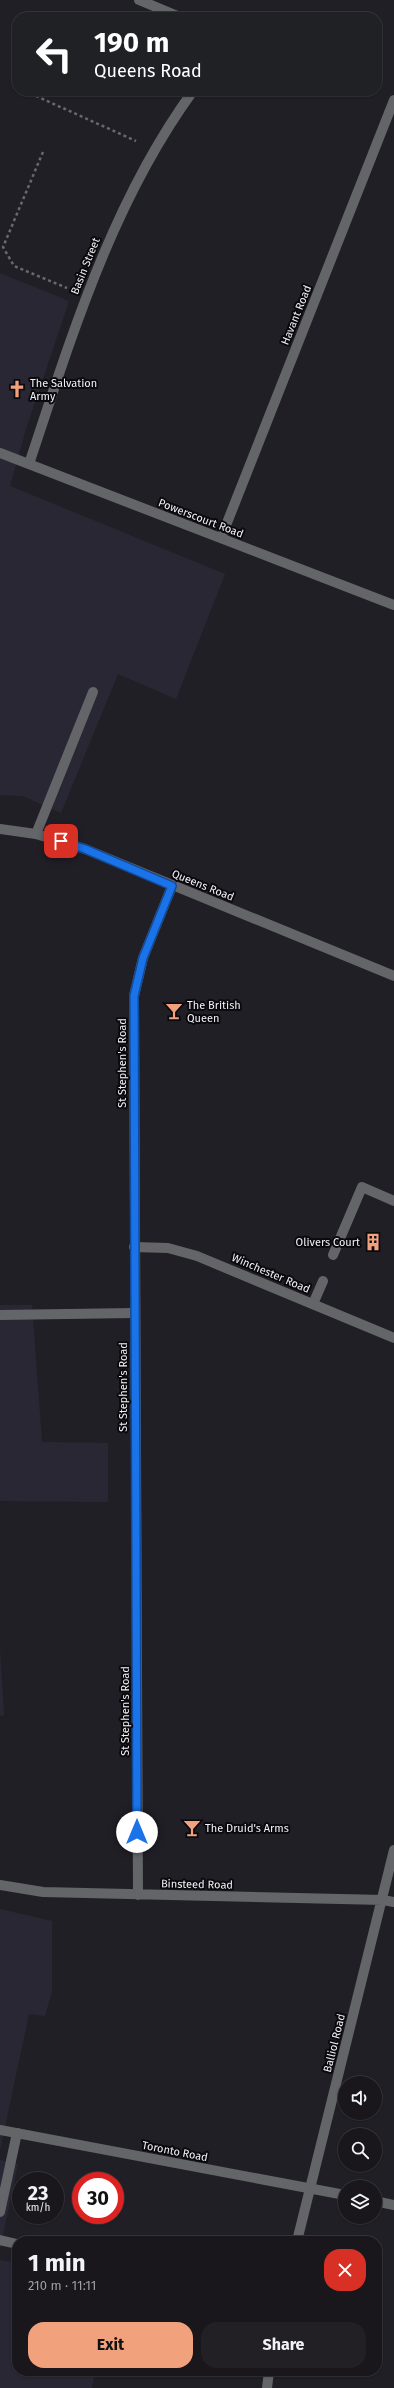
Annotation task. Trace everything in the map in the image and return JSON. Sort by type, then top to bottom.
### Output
[{"type":"street","points":[[139,0],[168,12]]},
{"type":"street","name":"Basin Street","points":[[29,464],[86,296],[111,235],[156,150],[173,120],[190,96]]},
{"type":"street","name":"Havant Road","points":[[221,538],[394,100]]},
{"type":"street","name":"Powerscourt Road","points":[[0,453],[394,605]]},
{"type":"street","points":[[36,834],[93,692]]},
{"type":"street","name":"Queens Road","points":[[0,829],[36,834],[85,849],[394,976]]},
{"type":"street","name":"St Stephen's Road","points":[[138,1895],[134,1313],[134,996],[143,958],[172,886]]},
{"type":"street","points":[[333,1255],[362,1188],[394,1201]]},
{"type":"street","name":"Winchester Road","points":[[134,1247],[168,1248],[197,1256],[394,1338]]},
{"type":"street","points":[[313,1304],[323,1280]]},
{"type":"street","points":[[0,1315],[134,1313]]},
{"type":"street","name":"Balliol Road","points":[[298,2236],[383,1900],[394,1850]]},
{"type":"street","name":"Binsteed Road","points":[[0,1885],[43,1892],[383,1900],[394,1902]]},
{"type":"street","name":"Toronto Road","points":[[0,2130],[338,2194]]},
{"type":"street","points":[[0,2212],[17,2133]]},
{"type":"street","points":[[382,2202],[394,2205]]},
{"type":"street","points":[[0,2240],[12,2243]]},
{"type":"street","points":[[267,2388],[268,2376]]},
{"type":"path","points":[[35,96],[156,150]]},
{"type":"path","points":[[43,152],[4,247],[14,266],[86,296]]},
{"type":"shaded area","points":[[0,273],[69,301],[26,429],[10,486],[225,574],[176,699],[118,674],[61,813],[23,796],[0,795]]},
{"type":"shaded area","points":[[0,1305],[32,1305],[42,1442],[108,1443],[108,1502],[0,1501]]},
{"type":"shaded area","points":[[0,1649],[4,1715],[0,1716]]},
{"type":"shaded area","points":[[0,1909],[52,1921],[52,1991],[45,2016],[29,2014],[0,2150]]},
{"type":"shaded area","points":[[0,2160],[18,2164],[16,2172],[12,2172],[12,2192],[0,2249]]},
{"type":"shaded area","points":[[0,2260],[12,2262],[12,2376],[94,2376],[92,2388],[0,2388]]},
{"type":"place","name":"The Salvation Army","points":[[17,389]]},
{"type":"place","name":"The British Queen","points":[[174,1011]]},
{"type":"place","name":"Olivers Court","points":[[373,1242]]},
{"type":"place","name":"The Druid's Arms","points":[[192,1828]]},
{"type":"route","points":[[61,841],[85,849],[172,886],[143,958],[134,996],[137,1832]]}]
